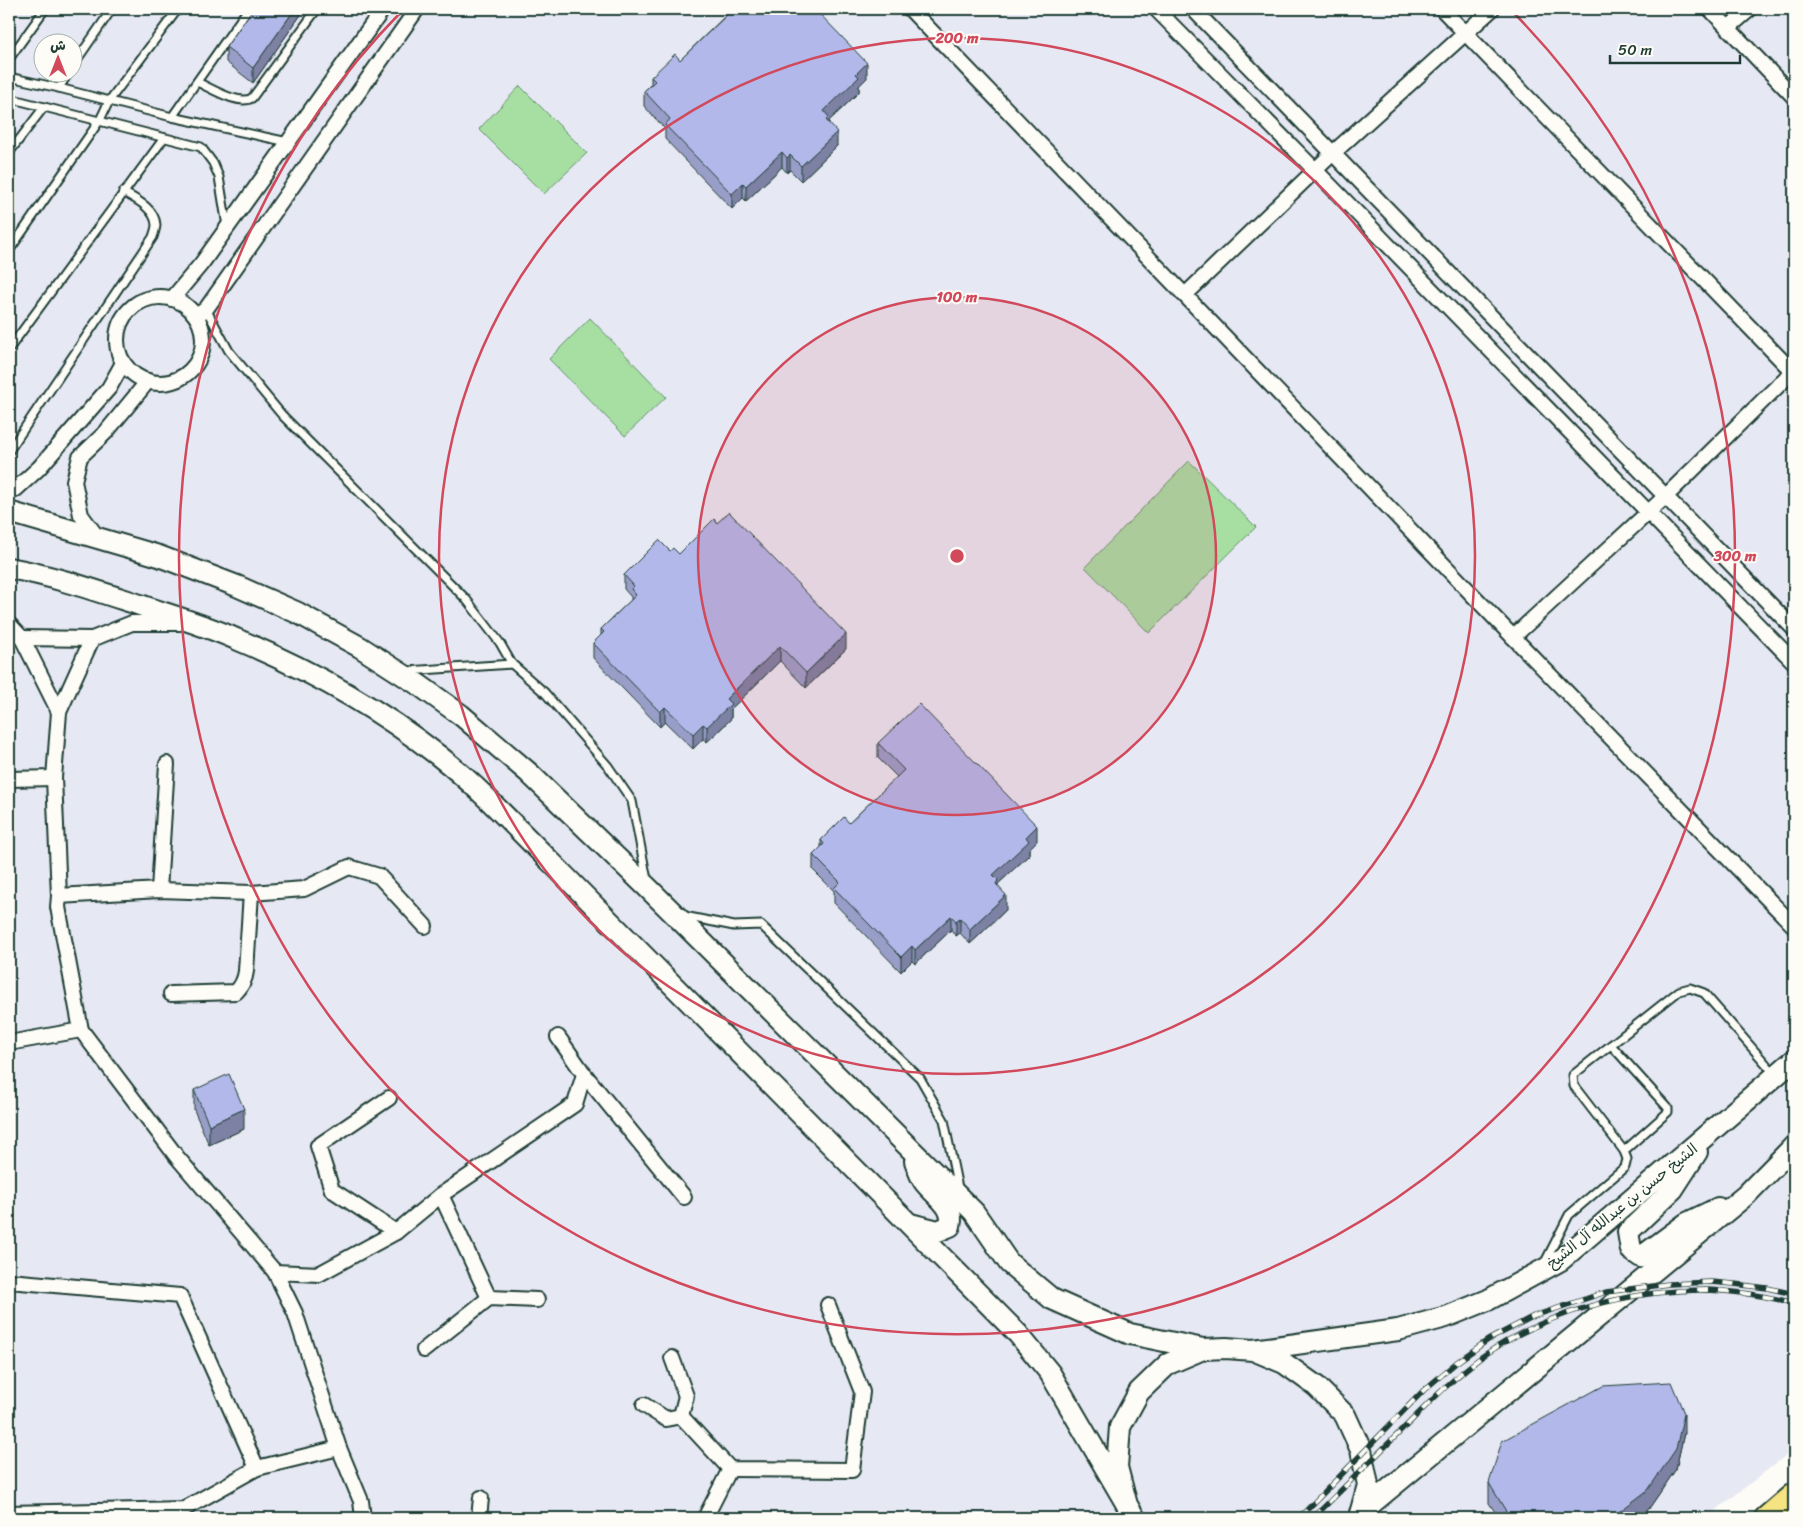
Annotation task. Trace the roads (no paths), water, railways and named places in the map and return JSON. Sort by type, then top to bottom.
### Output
[{"type":"main road","points":[[1766,1518],[1794,1494]]},
{"type":"street","points":[[172,299],[202,263],[383,9]]},
{"type":"street","points":[[201,312],[172,299],[162,297],[144,300],[134,306],[123,317],[117,337],[123,363],[136,375],[148,381],[157,382],[171,381],[185,374],[194,365],[203,343],[201,312],[417,9]]},
{"type":"street","points":[[910,9],[1512,637],[1794,926]]},
{"type":"street","points":[[1156,9],[1794,662]]},
{"type":"street","points":[[1193,9],[1794,629]]},
{"type":"street","points":[[1442,9],[1794,371],[1666,496],[1512,637]]},
{"type":"street","points":[[1185,295],[1333,153],[1492,9]]},
{"type":"street","points":[[1710,9],[1794,97]]},
{"type":"street","points":[[1728,28],[1750,9]]},
{"type":"street","points":[[9,490],[16,489],[39,468],[109,388],[123,363]]},
{"type":"street","points":[[98,538],[81,515],[74,481],[80,457],[106,432],[148,381]]},
{"type":"street","points":[[9,512],[159,556],[237,586],[298,613],[360,647],[461,715],[536,779],[675,914],[974,1212],[1010,1263],[1052,1299],[1130,1334],[1203,1349]]},
{"type":"street","points":[[9,568],[34,572],[93,589],[236,638],[323,680],[383,717],[439,756],[475,787],[552,863],[990,1305],[1039,1358],[1066,1400],[1131,1513]]},
{"type":"street","points":[[22,638],[92,639],[132,623],[193,623]]},
{"type":"street","points":[[9,624],[22,638],[59,712]]},
{"type":"street","points":[[92,639],[59,712],[54,778],[58,907],[81,1030],[177,1157],[275,1272],[295,1313],[339,1448],[361,1501],[363,1518]]},
{"type":"street","points":[[159,890],[168,764]]},
{"type":"street","points":[[9,779],[54,778]]},
{"type":"street","points":[[59,896],[159,890],[251,893],[304,889],[349,867],[379,876],[425,926]]},
{"type":"street","points":[[171,994],[236,992],[240,988],[246,971],[251,893]]},
{"type":"street","points":[[9,1043],[81,1030]]},
{"type":"street","points":[[558,1037],[584,1074],[684,1197]]},
{"type":"street","name":"الشيخ حسن بن عبدالله آل الشيخ","points":[[1131,1513],[1117,1467],[1120,1427],[1139,1392],[1168,1364],[1203,1349],[1253,1350],[1398,1330],[1446,1317],[1488,1300],[1560,1260],[1794,1060]]},
{"type":"street","points":[[275,1272],[319,1274],[396,1232],[441,1195],[575,1104],[584,1074]]},
{"type":"street","points":[[389,1098],[318,1146],[332,1190],[396,1232]]},
{"type":"street","points":[[1708,1135],[1673,1189],[1628,1232],[1631,1250],[1641,1256],[1687,1223],[1746,1195]]},
{"type":"street","name":"الشيخ حسن بن عبدالله آل الشيخ","points":[[1359,1516],[1746,1195],[1794,1146]]},
{"type":"street","points":[[908,1223],[938,1231],[950,1226],[952,1219],[948,1208],[924,1182],[909,1147]]},
{"type":"street","points":[[441,1195],[489,1298]]},
{"type":"street","points":[[9,1280],[180,1296],[257,1468]]},
{"type":"street","points":[[424,1350],[489,1298],[536,1300]]},
{"type":"street","points":[[680,1416],[730,1469],[852,1470],[862,1392],[828,1305]]},
{"type":"street","name":"الشيخ حسن بن عبدالله آل الشيخ","points":[[1253,1350],[1284,1363],[1316,1386],[1345,1415],[1362,1450],[1368,1485],[1359,1516]]},
{"type":"street","points":[[672,1358],[686,1396],[680,1416]]},
{"type":"street","points":[[644,1405],[666,1418],[680,1416]]},
{"type":"street","points":[[9,1513],[186,1514],[257,1468],[339,1448]]},
{"type":"street","points":[[705,1518],[730,1469]]},
{"type":"street","points":[[479,1518],[481,1498]]},
{"type":"lane","points":[[9,59],[45,9]]},
{"type":"lane","points":[[82,52],[112,9]]},
{"type":"lane","points":[[9,251],[100,120],[110,101],[178,9]]},
{"type":"lane","points":[[172,117],[248,9]]},
{"type":"lane","points":[[197,82],[236,100],[249,100],[317,9]]},
{"type":"lane","points":[[9,77],[172,117],[288,142]]},
{"type":"lane","points":[[59,88],[63,82]]},
{"type":"lane","points":[[9,98],[201,147],[213,163],[219,177],[227,226]]},
{"type":"lane","points":[[9,153],[44,107]]},
{"type":"lane","points":[[9,349],[164,138]]},
{"type":"lane","points":[[9,451],[153,237],[156,225],[150,210],[123,192]]},
{"type":"lane","points":[[201,312],[282,415],[466,599],[500,643],[512,664],[545,693],[608,766],[632,801],[648,888]]},
{"type":"lane","points":[[398,672],[512,664]]},
{"type":"lane","points":[[675,914],[734,926],[761,925],[920,1078],[944,1120],[960,1198]]},
{"type":"lane","points":[[1540,1272],[1570,1215],[1625,1167],[1627,1159],[1624,1151],[1574,1086],[1573,1075],[1679,992],[1690,988],[1704,993],[1776,1076]]},
{"type":"lane","points":[[1611,1045],[1668,1108],[1668,1112],[1624,1151]]},
{"type":"railway","points":[[1299,1518],[1424,1390],[1457,1362],[1488,1340],[1534,1316],[1606,1292],[1669,1284],[1711,1282],[1767,1288],[1794,1294]]},
{"type":"railway","points":[[1313,1518],[1432,1400],[1462,1373],[1483,1356],[1508,1340],[1534,1327],[1590,1306],[1619,1299],[1679,1291],[1730,1291],[1794,1303]]}]
